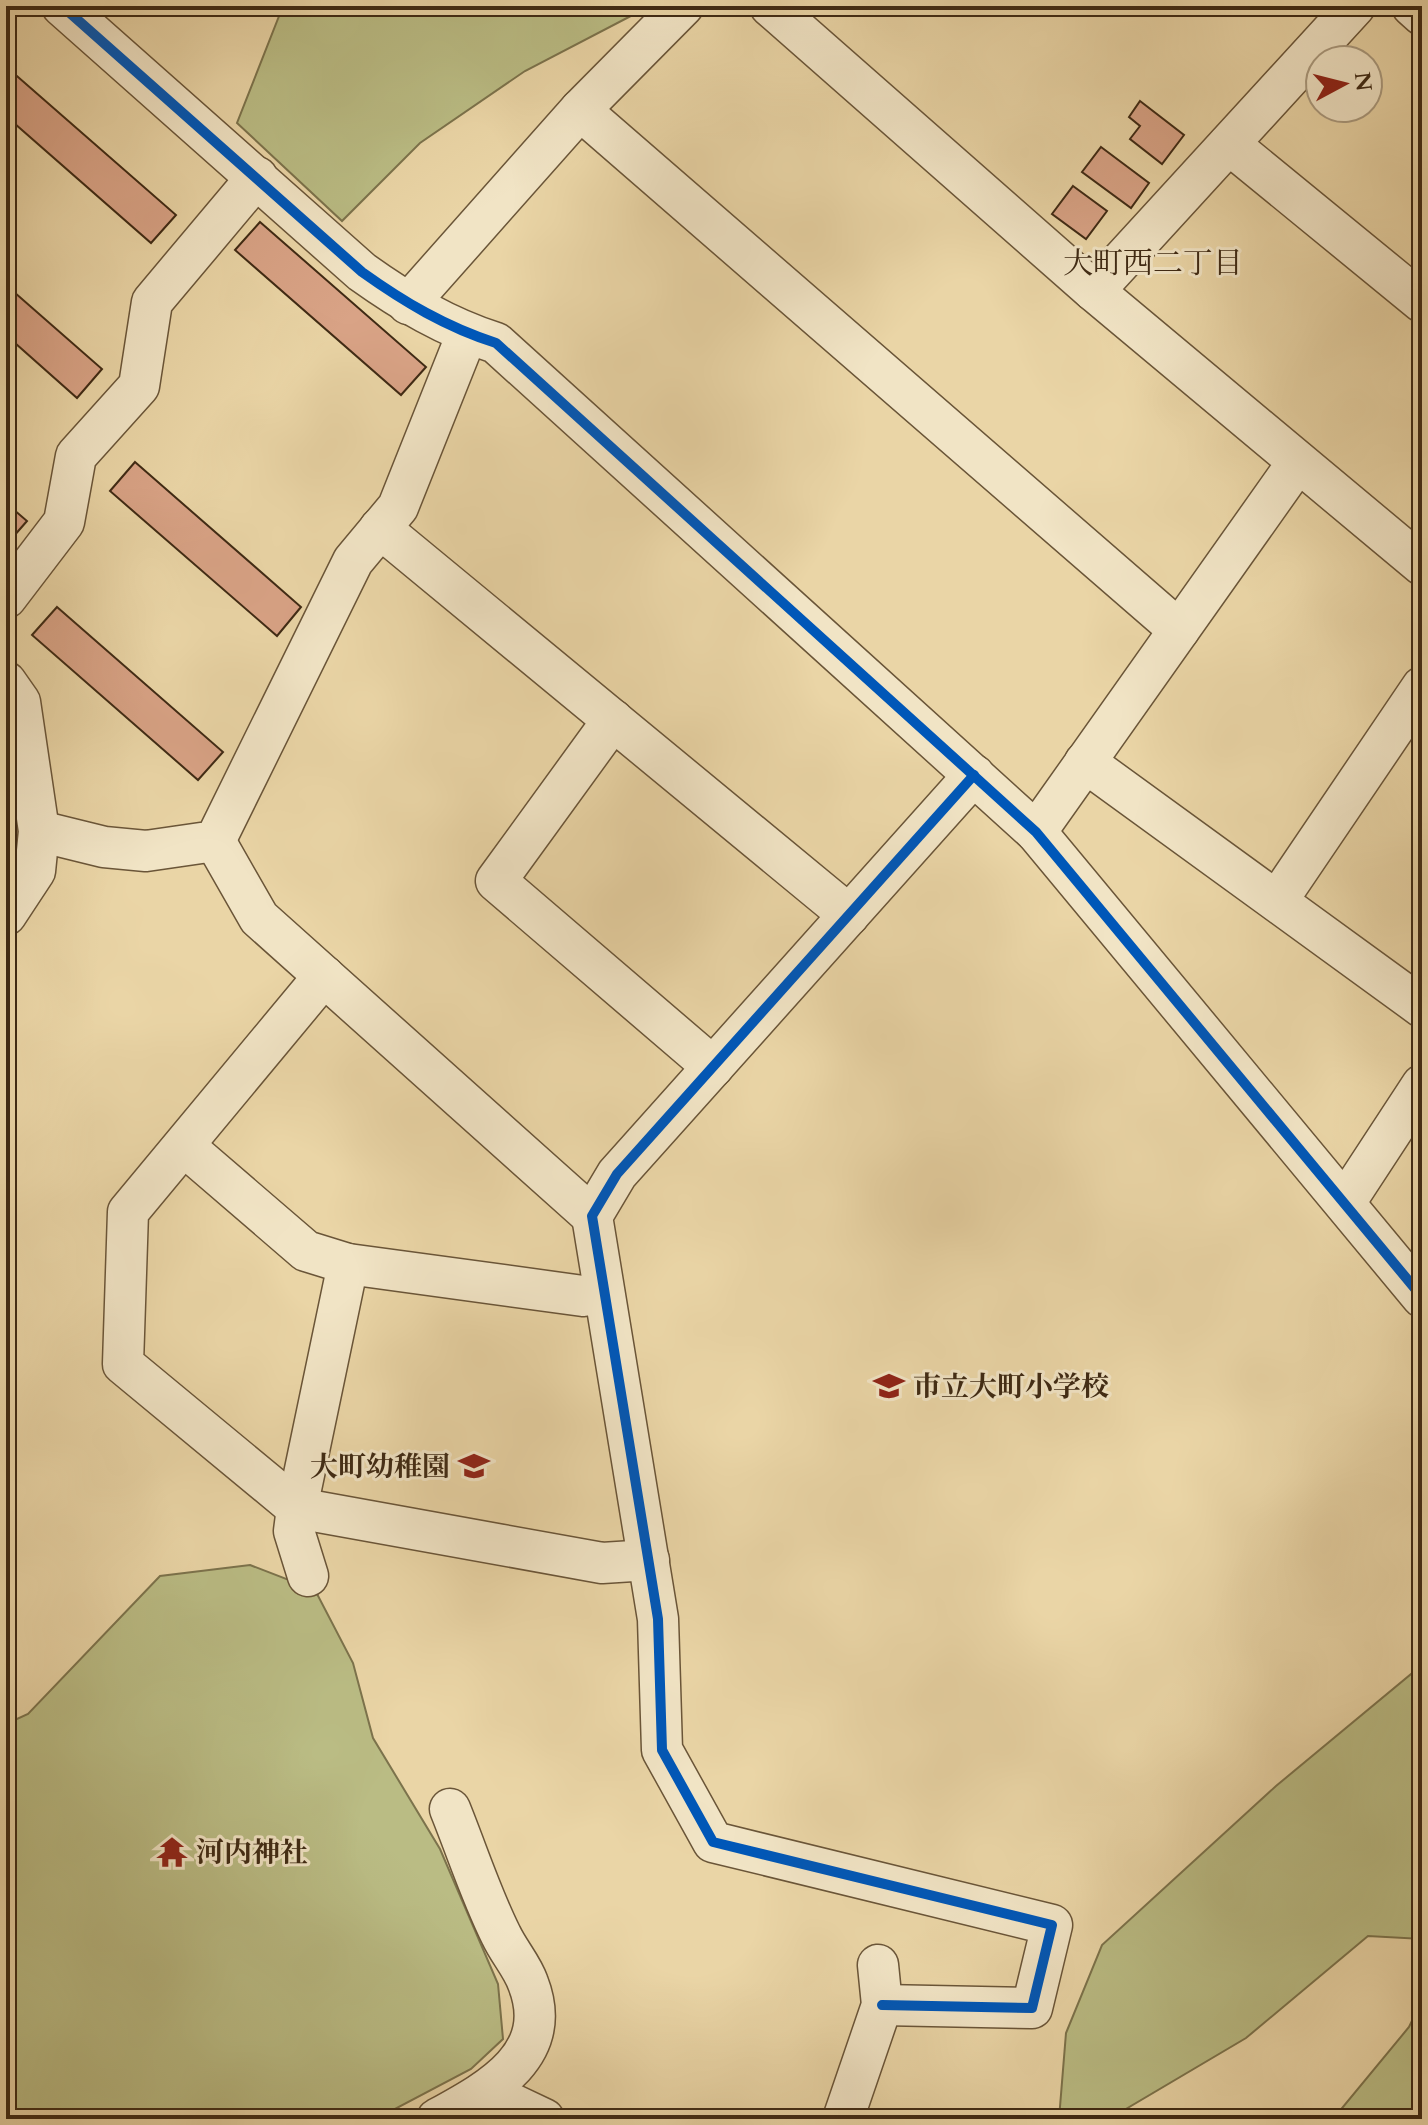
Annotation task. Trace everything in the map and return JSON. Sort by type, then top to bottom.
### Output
[{"type":"street","points":[[62,6],[362,272],[408,304],[467,334],[496,343],[1036,832],[1346,1201],[1422,1297]]},
{"type":"street","points":[[408,304],[580,110],[683,6]]},
{"type":"street","points":[[770,6],[1094,291],[1422,565]]},
{"type":"street","points":[[1094,291],[1355,6]]},
{"type":"street","points":[[1412,6],[1422,15]]},
{"type":"street","points":[[580,110],[1179,630]]},
{"type":"street","points":[[1229,144],[1422,302]]},
{"type":"street","points":[[6,598],[64,522],[76,456],[139,386],[152,302],[257,177]]},
{"type":"street","points":[[215,841],[353,561],[398,507],[467,334]]},
{"type":"street","points":[[1036,832],[1298,462]]},
{"type":"street","points":[[380,528],[849,915]]},
{"type":"street","points":[[6,682],[20,702],[39,831],[35,871],[6,915]]},
{"type":"street","points":[[1277,901],[1422,687]]},
{"type":"street","points":[[613,720],[496,881],[713,1067]]},
{"type":"street","points":[[1085,762],[1422,1007]]},
{"type":"street","points":[[592,1216],[617,1174],[974,775]]},
{"type":"street","points":[[39,831],[104,847],[146,851],[215,841]]},
{"type":"street","points":[[215,841],[259,918],[592,1216],[658,1619],[662,1750],[713,1842],[1052,1925],[1032,2008],[882,2005]]},
{"type":"street","points":[[324,976],[128,1212],[123,1364],[297,1508],[602,1563],[649,1560]]},
{"type":"street","points":[[1346,1201],[1422,1085]]},
{"type":"street","points":[[184,1146],[306,1251],[348,1264],[583,1296],[604,1293]]},
{"type":"street","points":[[308,1576],[294,1531],[348,1264]]},
{"type":"street","points":[[437,2119],[487,2092],[525,2053],[538,2023],[528,1983],[501,1935],[450,1809]]},
{"type":"street","points":[[843,2119],[882,2005],[878,1965]]},
{"type":"street","points":[[487,2092],[544,2119]]},
{"type":"green space","points":[[283,6],[650,6],[525,71],[420,143],[342,221],[237,123]]},
{"type":"green space","points":[[250,1565],[315,1590],[353,1663],[373,1738],[440,1849],[498,1984],[503,2039],[471,2069],[376,2119],[6,2119],[6,1724],[28,1714],[160,1576]]},
{"type":"green space","points":[[1422,1665],[1422,1939],[1368,1936],[1246,2038],[1126,2109],[1119,2119],[1059,2119],[1066,2033],[1102,1945],[1276,1786]]},
{"type":"green space","points":[[1422,2000],[1422,2119],[1333,2119],[1409,2027]]},
{"type":"building","points":[[10,70],[176,215],[151,243],[6,116],[6,75]]},
{"type":"building","points":[[1140,101],[1184,135],[1162,164],[1130,139],[1140,126],[1129,117]]},
{"type":"building","points":[[1101,147],[1149,183],[1131,208],[1082,172]]},
{"type":"building","points":[[1073,186],[1107,211],[1086,239],[1052,214]]},
{"type":"building","points":[[260,222],[426,367],[401,395],[235,250]]},
{"type":"building","points":[[6,285],[102,369],[77,398],[6,335]]},
{"type":"building","points":[[135,462],[301,607],[277,636],[110,491]]},
{"type":"building","points":[[6,503],[27,521],[6,545]]},
{"type":"building","points":[[57,607],[223,752],[198,780],[32,635]]},
{"type":"cycle path","points":[[62,6],[362,272],[426,313],[496,343],[1036,832],[1422,1297]]},
{"type":"cycle path","points":[[882,2005],[1032,2008],[1052,1925],[713,1842],[662,1750],[658,1619],[592,1216],[617,1174],[974,775]]},
{"type":"place","name":"市立大町小学校","points":[[889,1386]]},
{"type":"place","name":"大町幼稚園","points":[[474,1466]]},
{"type":"place","name":"河内神社","points":[[172,1852]]},
{"type":"district","name":"大町西二丁目","points":[[1153,263]]}]
